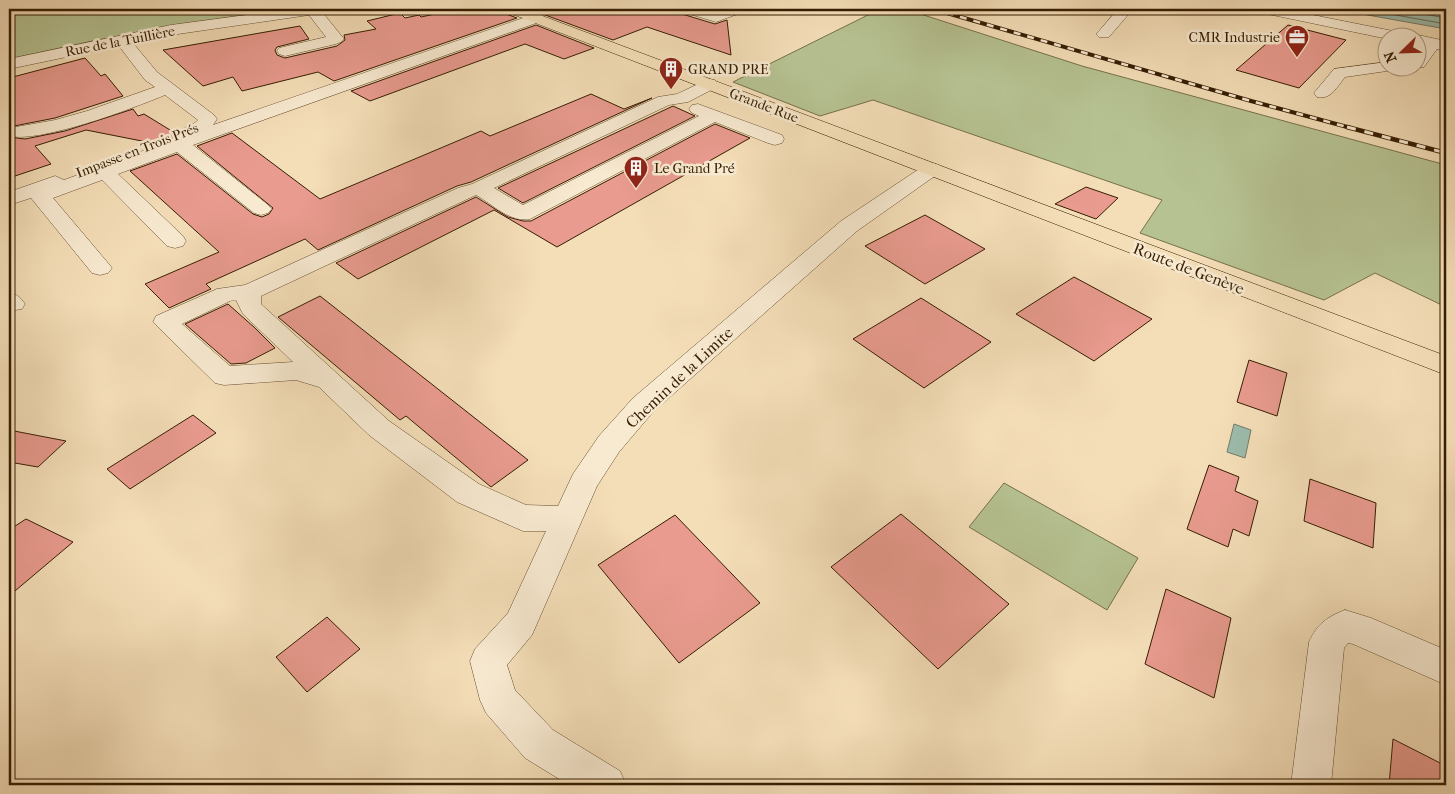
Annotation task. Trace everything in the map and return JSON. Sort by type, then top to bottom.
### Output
[{"type":"main road","name":"Grande Rue","points":[[512,9],[932,169]]},
{"type":"main road","name":"Route de Genève","points":[[932,169],[1446,366]]},
{"type":"street","points":[[285,51],[336,39],[316,9]]},
{"type":"street","name":"Rue de la Tuillière","points":[[9,64],[122,40],[231,20],[316,9]]},
{"type":"street","points":[[688,9],[716,18],[738,9]]},
{"type":"street","points":[[1104,34],[1126,9]]},
{"type":"street","points":[[1263,9],[1378,33]]},
{"type":"street","points":[[100,268],[40,196],[416,59],[538,18]]},
{"type":"street","name":"Impasse en Trois Prés","points":[[9,198],[200,129],[208,119],[150,76],[122,40]]},
{"type":"street","points":[[1323,93],[1340,73],[1378,68]]},
{"type":"street","points":[[328,380],[296,371],[224,376],[166,322],[224,294],[250,292],[664,101],[682,98],[709,84]]},
{"type":"street","points":[[17,132],[48,128],[142,99],[167,88]]},
{"type":"street","points":[[673,100],[775,138]]},
{"type":"street","points":[[479,188],[522,214],[714,115]]},
{"type":"street","points":[[179,144],[261,210]]},
{"type":"street","name":"Chemin de la Limite","points":[[606,785],[539,744],[499,700],[488,661],[520,624],[584,482],[609,444],[643,405],[849,226],[932,169]]},
{"type":"street","points":[[105,172],[175,240]]},
{"type":"street","points":[[250,292],[248,302],[252,309],[379,428],[468,493],[523,518],[567,519]]},
{"type":"street","points":[[1311,785],[1328,642],[1335,632],[1345,626],[1358,629],[1446,668]]},
{"type":"green space","points":[[9,9],[291,9],[97,40],[9,59]]},
{"type":"green space","points":[[880,9],[905,9],[1082,66],[1446,165],[1446,307],[1375,273],[1324,300],[1140,233],[1162,200],[873,100],[820,116],[733,82]]},
{"type":"green space","points":[[1004,483],[1138,558],[1107,610],[969,527]]},
{"type":"water","points":[[1334,9],[1446,9],[1446,29]]},
{"type":"water","points":[[1234,424],[1251,430],[1245,458],[1227,452]]},
{"type":"building","points":[[458,9],[503,9],[506,14],[517,18],[334,81],[318,72],[242,91],[233,77],[203,86],[163,50],[300,26],[309,39],[277,47],[275,50],[277,55],[285,58],[337,46],[345,40],[344,35],[376,29],[367,21],[400,13],[405,18],[419,15],[421,17]]},
{"type":"building","points":[[529,9],[679,9],[682,14],[715,24],[727,20],[731,55],[647,27],[613,40]]},
{"type":"building","points":[[536,25],[594,48],[564,59],[525,44],[370,101],[351,91]]},
{"type":"building","points":[[1288,25],[1346,40],[1299,88],[1236,70]]},
{"type":"building","points":[[85,58],[101,76],[105,74],[123,96],[55,118],[9,127],[9,78]]},
{"type":"building","points":[[591,94],[624,109],[652,98],[318,250],[305,239],[206,284],[211,289],[169,308],[145,284],[219,252],[130,171],[177,154],[253,214],[262,217],[269,214],[273,208],[197,146],[232,133],[320,199],[481,131],[490,136]]},
{"type":"building","points":[[673,106],[695,116],[523,203],[498,188]]},
{"type":"building","points":[[133,109],[138,116],[144,114],[175,133],[175,137],[157,144],[86,130],[35,146],[51,164],[9,178],[9,137],[25,139],[65,131]]},
{"type":"building","points":[[715,124],[750,138],[557,247],[494,210],[358,279],[336,263],[476,197],[508,217],[531,221]]},
{"type":"building","points":[[1086,187],[1118,198],[1096,219],[1055,204]]},
{"type":"building","points":[[925,215],[985,249],[925,284],[865,246]]},
{"type":"building","points":[[1074,277],[1152,319],[1094,361],[1016,314]]},
{"type":"building","points":[[320,296],[528,460],[491,487],[406,416],[400,420],[278,317]]},
{"type":"building","points":[[921,298],[991,342],[924,388],[853,339]]},
{"type":"building","points":[[228,304],[275,348],[246,363],[231,364],[185,324]]},
{"type":"building","points":[[1249,360],[1287,373],[1277,416],[1237,402]]},
{"type":"building","points":[[193,415],[216,433],[130,489],[107,469]]},
{"type":"building","points":[[9,430],[66,441],[38,467],[9,462]]},
{"type":"building","points":[[1209,465],[1239,477],[1235,491],[1258,501],[1249,536],[1233,529],[1228,547],[1187,529]]},
{"type":"building","points":[[1310,479],[1376,503],[1373,548],[1304,521]]},
{"type":"building","points":[[901,514],[1009,604],[938,669],[831,567]]},
{"type":"building","points":[[675,515],[760,603],[679,663],[598,565]]},
{"type":"building","points":[[26,519],[73,542],[9,596],[9,530]]},
{"type":"building","points":[[1166,589],[1231,618],[1214,698],[1145,664]]},
{"type":"building","points":[[327,617],[360,649],[307,692],[276,657]]},
{"type":"building","points":[[1393,739],[1446,766],[1446,785],[1389,785]]},
{"type":"railway","points":[[933,9],[1351,128]]},
{"type":"railway","points":[[1347,127],[1446,153]]},
{"type":"place","name":"CMR Industrie","points":[[1297,58]]},
{"type":"place","name":"GRAND PRE","points":[[671,90]]},
{"type":"place","name":"Le Grand Pré","points":[[636,189]]}]
